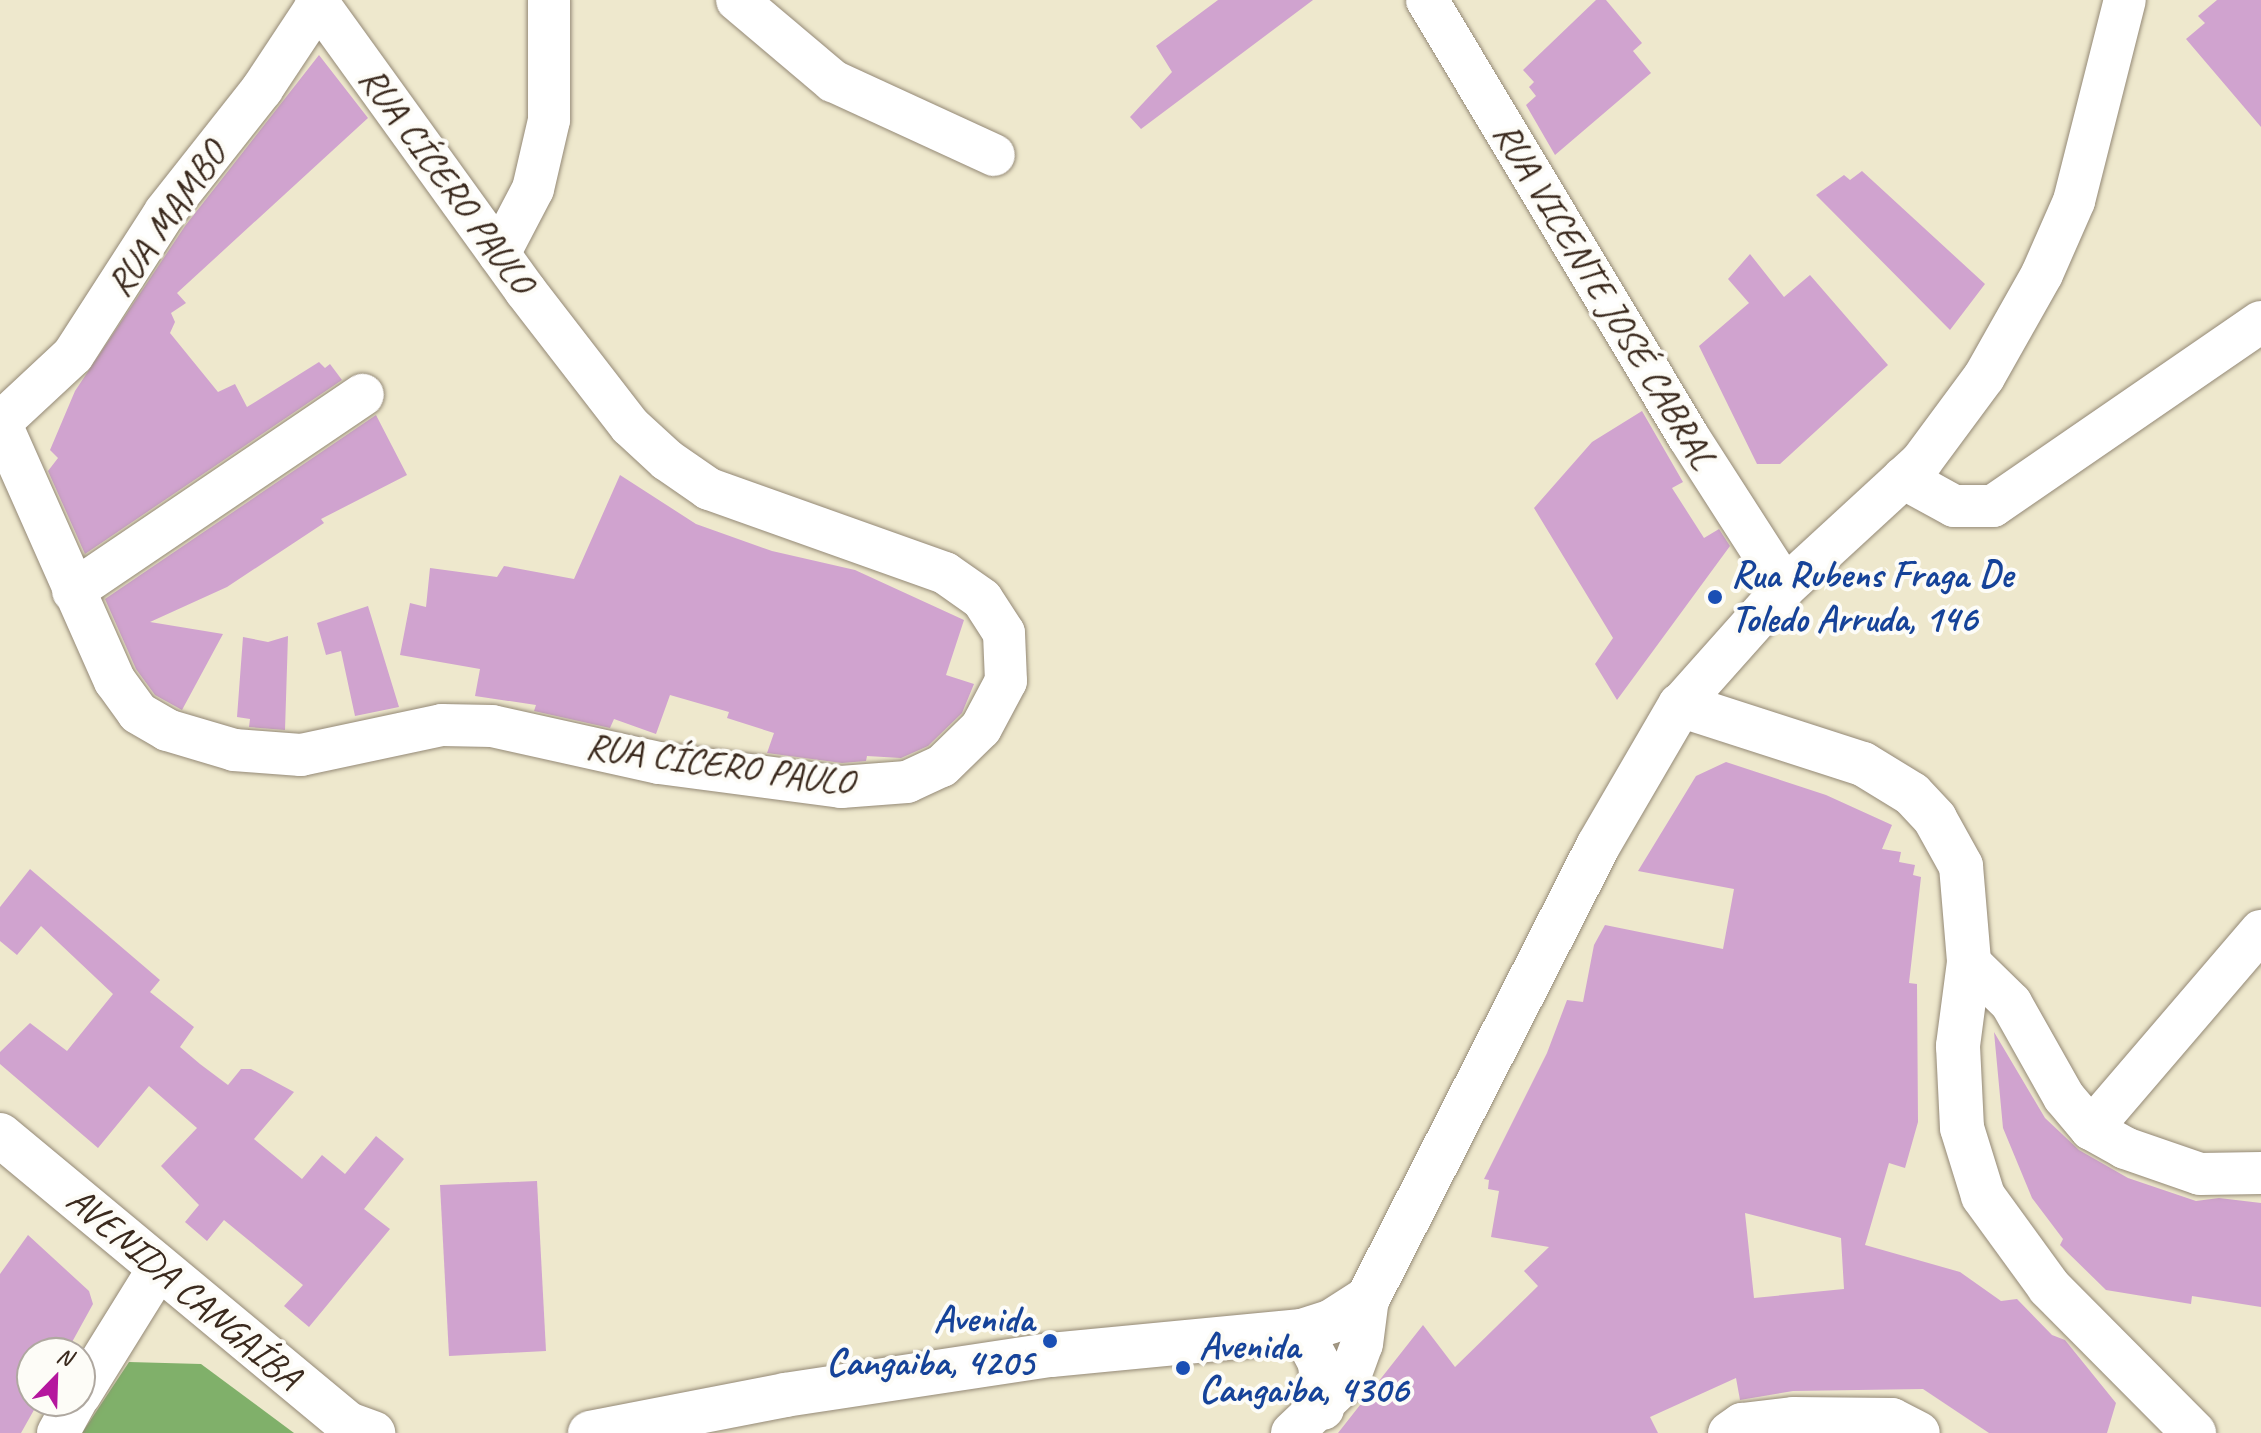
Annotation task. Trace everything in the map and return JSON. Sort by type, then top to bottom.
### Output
[{"type":"main road","points":[[590,1433],[785,1395],[1051,1355],[1302,1331],[1332,1321],[1368,1298],[1598,846],[1680,705],[1863,764],[1912,794],[1935,819],[1961,866],[1969,962],[1958,1046],[1962,1128],[1983,1196],[2049,1287],[2191,1431]]},
{"type":"main road","name":"AVENIDA CANGAÍBA","points":[[0,1135],[348,1424],[373,1433]]},
{"type":"street","points":[[499,254],[533,189],[549,120],[549,0]]},
{"type":"street","points":[[737,0],[833,81],[994,155]]},
{"type":"street","name":"RUA VICENTE JOSÉ CABRAL","points":[[1427,0],[1688,436],[1785,587]]},
{"type":"street","points":[[1680,705],[1785,587],[1903,478],[1984,377],[2042,274],[2074,201],[2125,0]]},
{"type":"street","name":"RUA CÍCERO PAULO","points":[[0,423],[115,681],[138,713],[167,730],[234,750],[301,755],[442,725],[492,726],[659,763],[841,787],[907,782],[942,766],[981,728],[1006,681],[1004,633],[982,599],[945,573],[709,489],[667,460],[630,426],[499,254],[318,2]]},
{"type":"street","name":"RUA MAMBO","points":[[0,423],[73,355],[165,212],[262,89],[318,2]]},
{"type":"street","points":[[1903,478],[1954,506],[1993,506],[2261,322]]},
{"type":"street","points":[[73,591],[363,395]]},
{"type":"street","points":[[2091,1129],[2261,931]]},
{"type":"street","points":[[1969,962],[2011,1003],[2064,1097],[2091,1129],[2125,1148],[2200,1174],[2261,1173]]},
{"type":"street","points":[[96,1369],[158,1269]]},
{"type":"street","points":[[1307,1421],[1349,1379],[1362,1344],[1368,1298]]},
{"type":"street","points":[[1302,1331],[1319,1363],[1307,1421]]},
{"type":"street","points":[[1729,1433],[1742,1424],[1793,1418],[1892,1419],[1919,1433]]},
{"type":"green space","points":[[129,1362],[201,1364],[294,1433],[82,1433],[93,1417],[96,1417],[96,1412]]},
{"type":"building","points":[[1218,0],[1313,0],[1141,129],[1130,117],[1172,72],[1156,46]]},
{"type":"building","points":[[1596,0],[1606,0],[1642,43],[1633,51],[1651,73],[1555,155],[1526,105],[1536,96],[1529,87],[1534,82],[1523,70]]},
{"type":"building","points":[[2217,0],[2261,0],[2261,127],[2186,39],[2205,23],[2198,16]]},
{"type":"building","points":[[319,55],[368,118],[177,293],[186,303],[171,313],[175,322],[170,333],[218,392],[235,384],[247,407],[319,362],[325,368],[330,364],[342,380],[85,554],[48,471],[58,458],[50,450],[75,391],[185,226]]},
{"type":"building","points":[[1862,171],[1985,284],[1950,330],[1816,195],[1844,175],[1850,180]]},
{"type":"building","points":[[1750,254],[1784,297],[1810,275],[1888,365],[1780,464],[1757,464],[1699,346],[1749,303],[1728,279]]},
{"type":"building","points":[[1642,411],[1683,482],[1672,488],[1704,538],[1719,529],[1730,546],[1617,700],[1595,664],[1613,638],[1534,508],[1592,442]]},
{"type":"building","points":[[376,415],[407,475],[321,519],[324,523],[227,587],[150,622],[223,634],[182,710],[155,695],[136,669],[105,599]]},
{"type":"building","points":[[620,475],[696,524],[772,551],[855,570],[964,620],[946,675],[974,684],[962,713],[928,746],[901,758],[867,756],[866,761],[842,763],[767,753],[774,733],[727,718],[729,712],[670,695],[656,734],[614,719],[610,728],[534,711],[536,705],[475,696],[480,669],[400,655],[410,603],[426,607],[430,568],[497,577],[504,566],[574,579]]},
{"type":"building","points":[[368,606],[399,707],[355,716],[341,651],[326,655],[317,623]]},
{"type":"building","points":[[288,636],[285,730],[249,727],[250,719],[237,717],[243,637],[268,642]]},
{"type":"building","points":[[1726,762],[1826,795],[1892,825],[1882,849],[1901,852],[1899,862],[1915,865],[1913,875],[1921,877],[1909,983],[1917,984],[1918,1122],[1905,1168],[1889,1163],[1865,1245],[1960,1272],[2001,1301],[2017,1299],[2052,1335],[2065,1340],[2116,1403],[2107,1433],[1989,1433],[1923,1389],[1793,1391],[1740,1400],[1736,1378],[1650,1417],[1658,1433],[1338,1433],[1423,1325],[1455,1367],[1538,1286],[1524,1271],[1549,1247],[1491,1237],[1499,1191],[1488,1189],[1489,1180],[1484,1179],[1547,1053],[1567,1000],[1583,1002],[1594,945],[1605,925],[1723,949],[1734,889],[1638,871],[1696,776]],"holes":[[[1745,1213],[1841,1238],[1844,1289],[1754,1298]]]},
{"type":"building","points":[[30,869],[160,980],[150,992],[194,1027],[180,1047],[200,1064],[228,1085],[241,1069],[251,1069],[294,1092],[254,1139],[302,1179],[322,1155],[345,1174],[376,1136],[404,1159],[364,1209],[390,1229],[309,1327],[284,1306],[303,1285],[224,1220],[207,1241],[185,1222],[199,1205],[161,1166],[197,1128],[149,1086],[98,1148],[0,1064],[0,1052],[30,1023],[67,1051],[113,994],[41,926],[17,955],[0,941],[0,907]]},
{"type":"building","points":[[1994,1032],[2045,1118],[2079,1150],[2128,1178],[2196,1201],[2219,1198],[2261,1203],[2261,1307],[2192,1296],[2191,1304],[2106,1290],[2060,1245],[2063,1239],[2032,1198],[2003,1128]]},
{"type":"building","points":[[537,1181],[546,1351],[449,1356],[440,1185]]},
{"type":"building","points":[[28,1235],[89,1291],[93,1304],[75,1337],[16,1337],[16,1417],[30,1417],[21,1433],[0,1433],[0,1274]]},
{"type":"place","name":"Rua Rubens Fraga De Toledo Arruda, 146","points":[[1715,597]]},
{"type":"place","name":"Avenida Cangaiba, 4205","points":[[1050,1341]]},
{"type":"place","name":"Avenida Cangaiba, 4306","points":[[1183,1368]]}]
